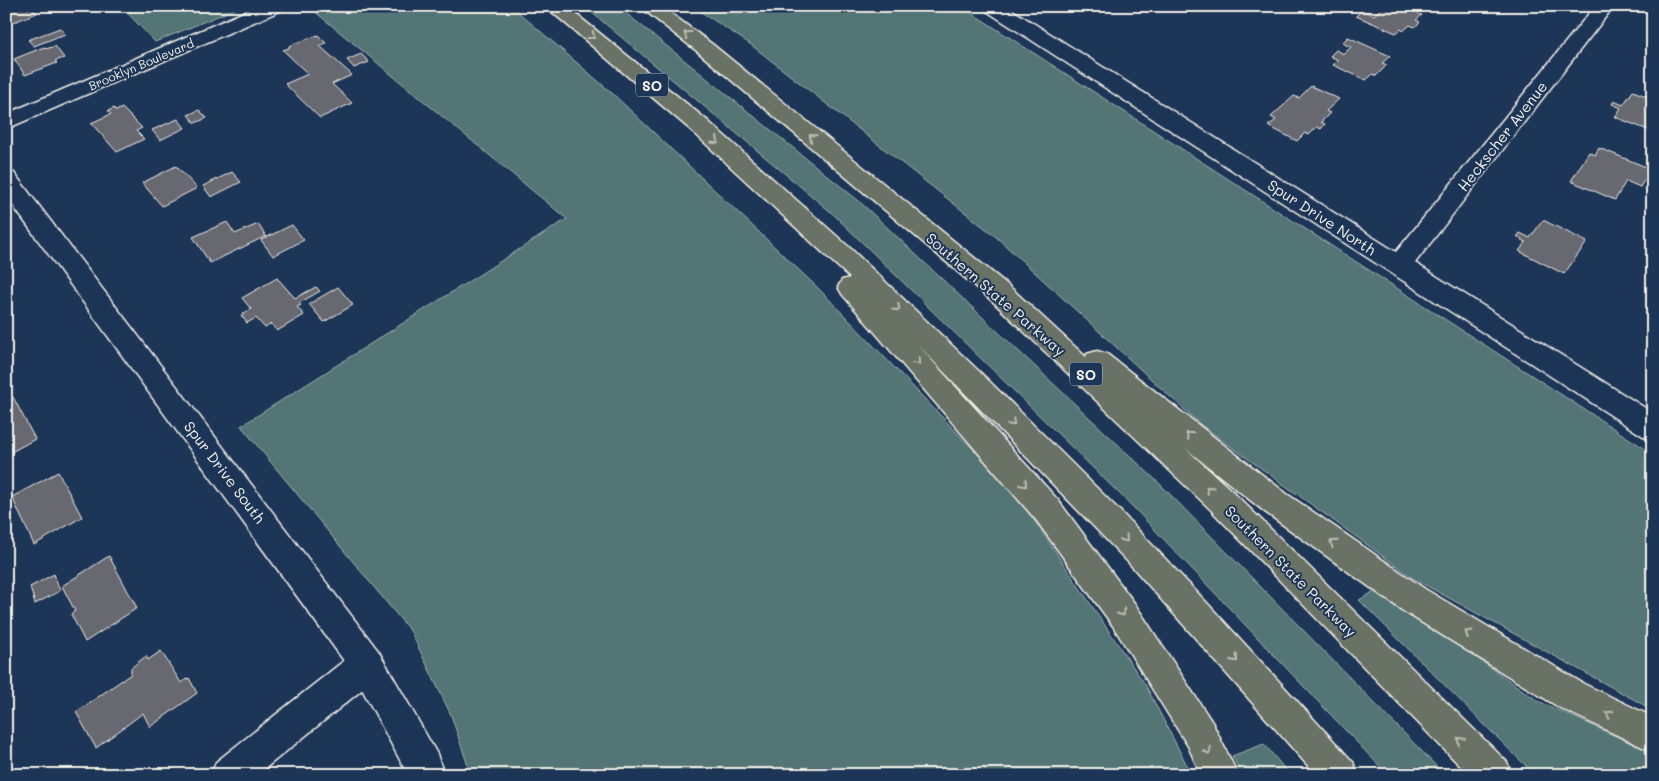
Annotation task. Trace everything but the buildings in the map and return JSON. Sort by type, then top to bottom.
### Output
[{"type":"highway","name":"SO","points":[[554,6],[626,63],[746,167],[909,319],[1110,522],[1340,775]]},
{"type":"highway","name":"Southern State Parkway","points":[[648,6],[705,48],[1000,293],[1214,494],[1494,775]]},
{"type":"highway","points":[[836,157],[1276,503],[1422,605],[1572,696],[1653,736]]},
{"type":"highway","points":[[746,167],[1047,510],[1124,615],[1200,734],[1220,775]]},
{"type":"street","name":"Brooklyn Boulevard","points":[[6,122],[275,6]]},
{"type":"street","name":"Spur Drive North","points":[[992,6],[1653,428]]},
{"type":"street","name":"Heckscher Avenue","points":[[1399,266],[1604,6]]},
{"type":"street","name":"Spur Drive South","points":[[6,179],[367,664],[424,767],[426,775]]},
{"type":"street","points":[[229,775],[367,664]]},
{"type":"green space","points":[[121,6],[242,6],[155,42]]},
{"type":"green space","points":[[308,6],[511,6],[612,93],[819,289],[1017,495],[1146,686],[1192,775],[471,775],[451,715],[411,632],[241,426],[567,219]]},
{"type":"green space","points":[[584,6],[617,6],[859,201],[1160,484],[1445,775],[1388,775],[1134,508],[832,213]]},
{"type":"green space","points":[[692,6],[961,6],[1653,454],[1653,710],[1416,580],[1201,425],[995,236],[750,44]]},
{"type":"green space","points":[[1379,589],[1538,701],[1653,753],[1653,775],[1535,775],[1359,600]]},
{"type":"green space","points":[[1264,744],[1290,775],[1242,775],[1232,756]]}]
